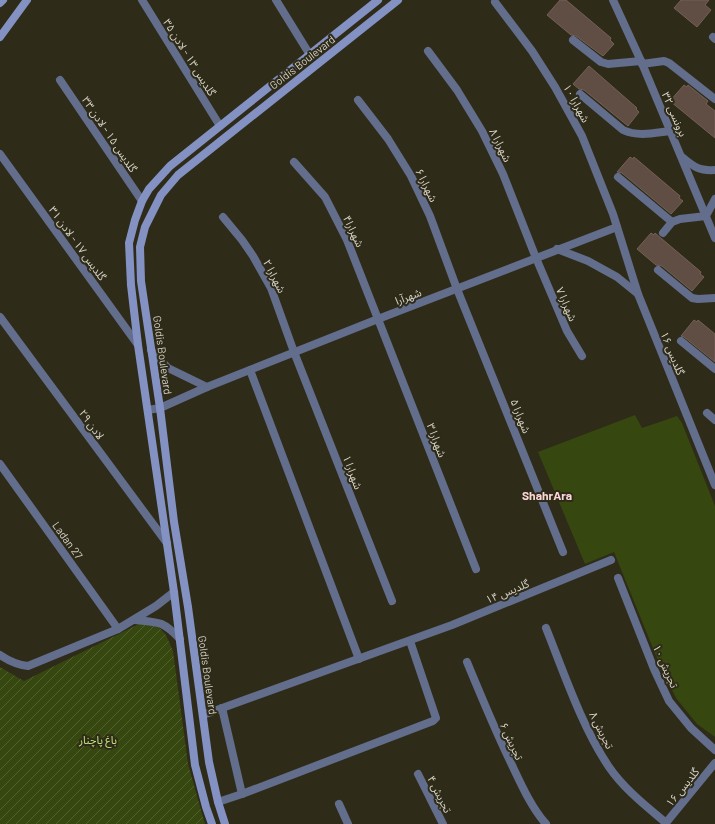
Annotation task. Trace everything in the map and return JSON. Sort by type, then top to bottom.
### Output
[{"type":"street","points":[[0,4],[3,0]]},
{"type":"street","points":[[0,37],[27,0]]},
{"type":"street","name":"گلدیس ۱۳ - لادن ۳۵","points":[[142,0],[220,126]]},
{"type":"street","points":[[276,0],[310,54]]},
{"type":"street","name":"Goldis Boulevard","points":[[212,824],[206,808],[195,765],[174,592],[138,344],[131,285],[129,243],[142,201],[149,189],[170,166],[378,0]]},
{"type":"street","name":"Goldis Boulevard","points":[[225,824],[218,802],[209,762],[202,715],[141,281],[140,247],[145,227],[161,195],[178,175],[398,0]]},
{"type":"street","name":"برونسی ۳۲","points":[[613,0],[715,238]]},
{"type":"street","name":"شهرارا ۱۰","points":[[495,2],[532,51],[555,87],[582,136],[614,214],[617,227]]},
{"type":"street","points":[[573,40],[601,62],[608,64],[664,61],[669,63],[715,99]]},
{"type":"street","name":"شهرارا ۸","points":[[428,51],[457,90],[482,130],[502,174],[536,258]]},
{"type":"street","name":"گلدیس ۱۵ - لادن ۳۳","points":[[60,80],[142,201]]},
{"type":"street","points":[[580,94],[623,130],[630,133],[640,134],[670,132]]},
{"type":"street","name":"شهرارا ۶","points":[[358,100],[388,139],[411,176],[430,216],[457,289]]},
{"type":"street","name":"گلدیس ۱۷ - لادن ۳۱","points":[[0,154],[138,344]]},
{"type":"street","points":[[680,155],[694,167],[707,171],[715,170]]},
{"type":"street","name":"شهرارا۴","points":[[294,162],[325,198],[347,240],[378,319]]},
{"type":"street","points":[[618,177],[672,222]]},
{"type":"street","points":[[663,233],[672,222],[680,219],[706,216],[715,199]]},
{"type":"street","name":"شهرارا ۲","points":[[222,217],[242,240],[271,288],[294,352]]},
{"type":"street","name":"شهرآرا","points":[[148,410],[160,408],[207,387],[294,352],[617,227]]},
{"type":"street","name":"گلدیس ۱۶","points":[[617,227],[638,294],[715,485]]},
{"type":"street","points":[[557,249],[588,261],[617,277],[638,294]]},
{"type":"street","name":"شهرارا ۷","points":[[536,258],[567,331],[582,356]]},
{"type":"street","points":[[658,270],[692,298],[715,298]]},
{"type":"street","name":"شهرارا ۵","points":[[457,289],[563,552]]},
{"type":"street","name":"لادن ۲۹","points":[[0,317],[167,543]]},
{"type":"street","name":"شهرارا ۳","points":[[378,319],[476,569]]},
{"type":"street","points":[[681,341],[715,369]]},
{"type":"street","points":[[151,350],[168,368],[207,387]]},
{"type":"street","name":"شهرارا ۱","points":[[294,352],[392,601]]},
{"type":"street","points":[[250,370],[359,659]]},
{"type":"street","points":[[707,413],[715,420]]},
{"type":"street","name":"Ladan 27","points":[[0,464],[118,630]]},
{"type":"street","name":"گلدیس ۱۴","points":[[202,715],[410,640],[532,593],[611,560]]},
{"type":"street","name":"تجریش ۱۰","points":[[618,578],[654,669],[669,701],[691,728],[715,750]]},
{"type":"street","points":[[0,655],[19,666],[28,666],[118,630],[156,606],[174,592]]},
{"type":"street","points":[[135,620],[159,622],[171,629],[180,639]]},
{"type":"street","name":"تجریش ۸","points":[[546,628],[593,739],[610,768],[633,795],[666,824]]},
{"type":"street","points":[[218,802],[433,721],[436,718],[410,640]]},
{"type":"street","name":"تجریش ۶","points":[[467,662],[518,779],[539,816],[546,824]]},
{"type":"street","points":[[222,708],[242,794]]},
{"type":"street","name":"گلدیس ۱۶","points":[[666,824],[715,763]]},
{"type":"street","name":"تجریش ۴","points":[[418,774],[443,824]]},
{"type":"street","points":[[339,804],[348,824]]},
{"type":"green space","points":[[635,415],[642,428],[677,416],[682,423],[715,506],[715,737],[697,724],[676,698],[661,668],[614,552],[585,564],[538,452]]},
{"type":"green space","name":"باغ پاچنار","points":[[141,623],[155,623],[166,635],[173,651],[188,764],[205,824],[0,824],[0,667],[24,681]]},
{"type":"building","points":[[560,0],[566,0],[611,38],[610,40],[614,44],[603,56],[576,36],[571,35],[547,15]]},
{"type":"building","points":[[681,0],[709,0],[705,5],[711,10],[697,27],[674,8]]},
{"type":"building","points":[[589,66],[637,108],[636,109],[639,112],[628,126],[584,90],[579,89],[573,84]]},
{"type":"building","points":[[684,85],[687,87],[688,85],[708,101],[706,104],[715,111],[715,138],[670,101]]},
{"type":"building","points":[[630,157],[633,159],[634,157],[680,196],[679,198],[683,201],[671,214],[622,173],[617,172]]},
{"type":"building","points":[[651,233],[654,235],[655,233],[701,272],[700,274],[704,277],[692,291],[662,266],[656,265],[637,249]]},
{"type":"building","points":[[694,320],[697,322],[698,320],[715,334],[715,362],[681,336]]},
{"type":"district","name":"ShahrAra","points":[[547,495]]}]
